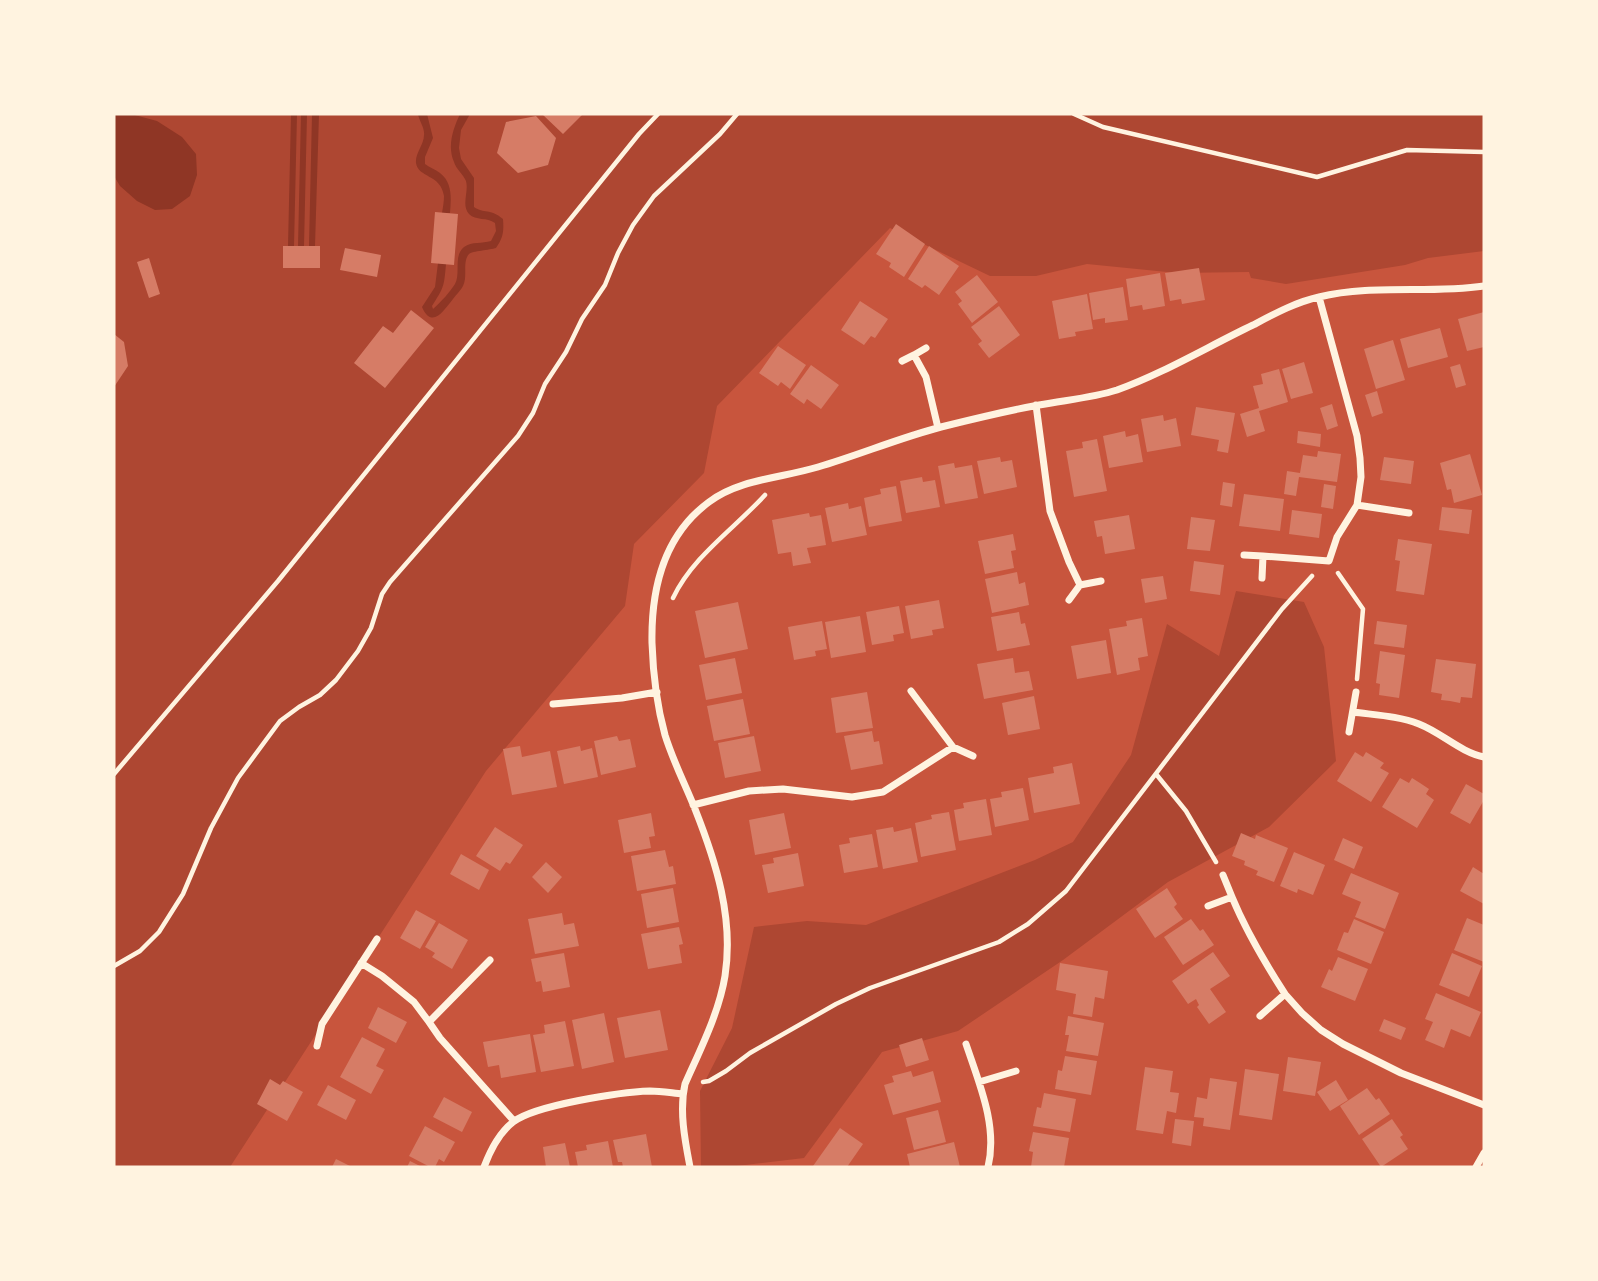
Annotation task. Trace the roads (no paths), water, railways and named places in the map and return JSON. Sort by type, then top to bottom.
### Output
[{"type":"street","points":[[690,1167],[684,1134],[683,1094],[715,1013],[728,952],[726,915],[719,874],[665,733],[657,692],[652,641],[654,610],[663,560],[688,520],[711,500],[746,484],[828,464],[938,428],[1036,405],[1112,391],[1140,381],[1270,316],[1320,297],[1484,286]]},
{"type":"street","points":[[1244,555],[1326,561],[1357,505],[1361,477],[1357,436],[1320,297]]},
{"type":"street","points":[[902,360],[926,348]]},
{"type":"street","points":[[914,355],[926,377],[938,428]]},
{"type":"street","points":[[1036,405],[1050,512],[1080,585]]},
{"type":"street","points":[[1357,505],[1409,513]]},
{"type":"street","points":[[1262,578],[1263,556]]},
{"type":"street","points":[[1069,600],[1080,585],[1101,581]]},
{"type":"street","points":[[911,691],[953,747],[973,757]]},
{"type":"street","points":[[553,704],[657,692]]},
{"type":"street","points":[[1349,732],[1356,692]]},
{"type":"street","points":[[1353,712],[1417,723],[1465,750],[1484,757]]},
{"type":"street","points":[[694,805],[748,791],[783,789],[852,797],[883,792],[953,747]]},
{"type":"street","points":[[1223,875],[1256,946],[1285,994],[1321,1030],[1401,1073],[1484,1105]]},
{"type":"street","points":[[1208,906],[1231,897]]},
{"type":"street","points":[[317,1046],[322,1024],[377,939]]},
{"type":"street","points":[[429,1022],[490,960]]},
{"type":"street","points":[[361,963],[414,1002],[440,1038],[514,1121]]},
{"type":"street","points":[[1260,1016],[1285,994]]},
{"type":"street","points":[[966,1044],[979,1082],[991,1136],[988,1167]]},
{"type":"street","points":[[979,1082],[1016,1071]]},
{"type":"street","points":[[484,1167],[502,1133],[514,1121],[538,1110],[621,1094],[653,1091],[683,1094]]},
{"type":"street","points":[[1476,1167],[1484,1153]]}]
